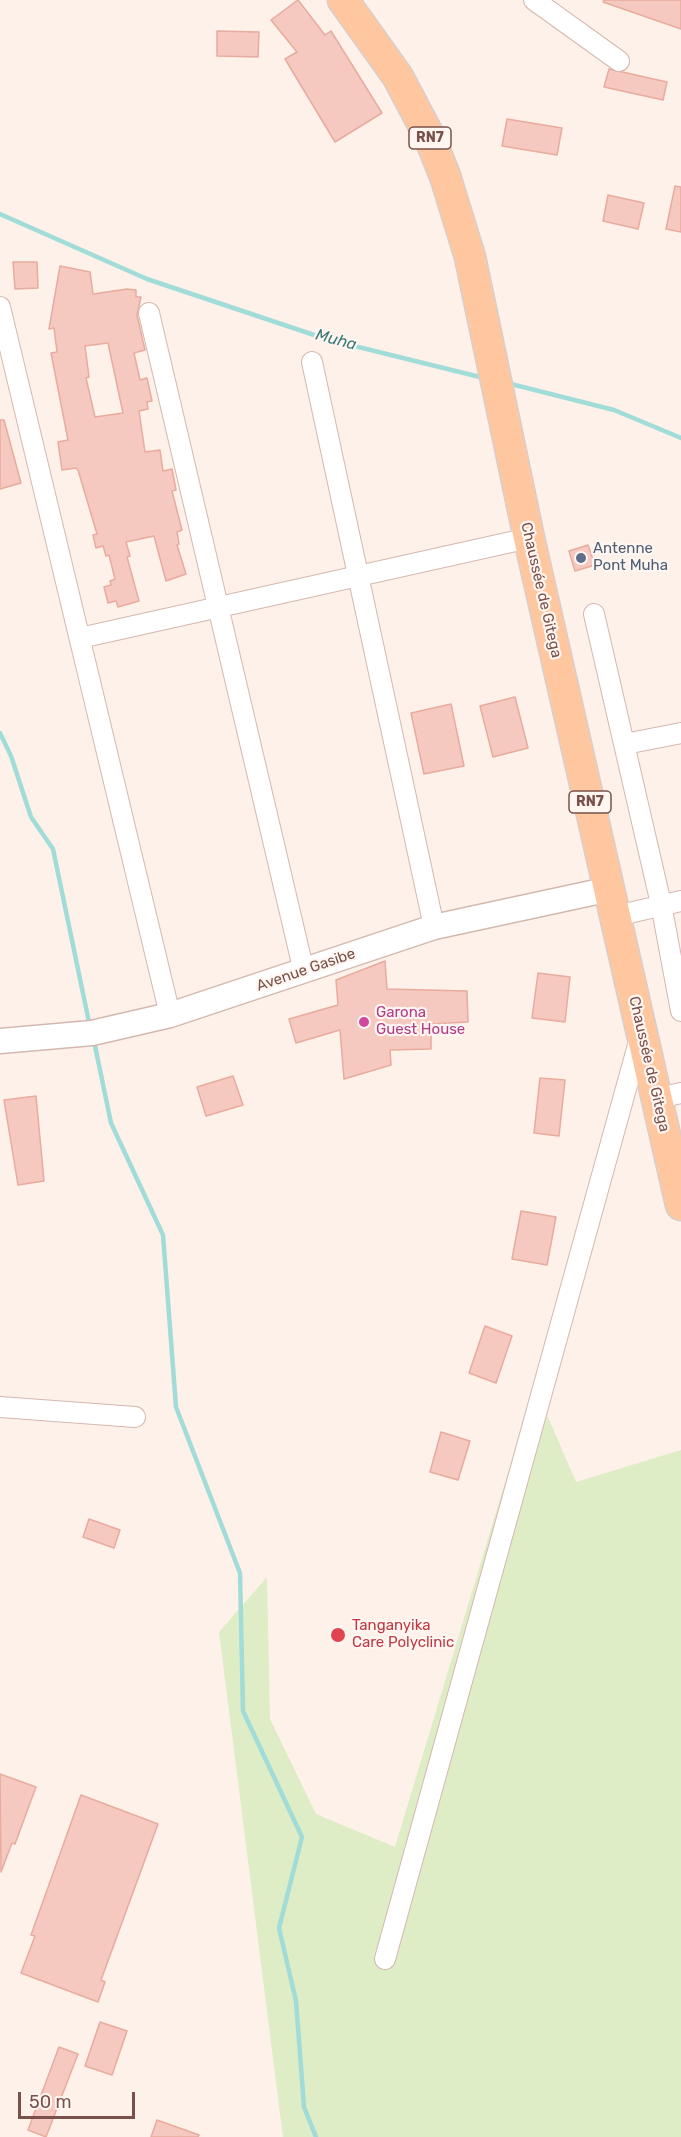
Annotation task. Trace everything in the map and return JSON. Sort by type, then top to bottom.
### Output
[{"type":"main road","name":"Chaussée de Gitega","points":[[343,0],[398,77],[429,136],[448,186],[478,295],[529,538],[641,1032],[669,1096],[681,1204]]},
{"type":"street","points":[[534,0],[619,61]]},
{"type":"street","points":[[0,307],[170,1015]]},
{"type":"street","points":[[149,314],[304,972]]},
{"type":"street","points":[[312,362],[434,927]]},
{"type":"street","points":[[80,638],[529,538]]},
{"type":"street","points":[[594,614],[661,904],[681,1011]]},
{"type":"street","points":[[625,744],[681,733]]},
{"type":"street","points":[[613,902],[661,904],[681,901]]},
{"type":"street","name":"Avenue Gasibe","points":[[0,1041],[92,1033],[170,1015],[434,927],[613,902]]},
{"type":"street","points":[[386,1959],[641,1032]]},
{"type":"street","points":[[0,1407],[135,1417]]},
{"type":"green space","points":[[525,1416],[548,1417],[576,1482],[681,1450],[681,2137],[283,2137],[219,1632],[267,1577],[270,1719],[316,1814],[395,1847]]},
{"type":"building","points":[[298,0],[325,35],[331,31],[382,113],[335,142],[285,59],[297,52],[271,20]]},
{"type":"building","points":[[604,0],[681,0],[681,29],[603,2]]},
{"type":"building","points":[[217,31],[259,32],[258,57],[217,56]]},
{"type":"building","points":[[609,69],[667,82],[663,100],[604,87]]},
{"type":"building","points":[[507,119],[562,128],[557,155],[502,146]]},
{"type":"building","points":[[675,186],[681,187],[681,232],[666,229]]},
{"type":"building","points":[[608,195],[644,203],[638,229],[603,221]]},
{"type":"building","points":[[13,262],[37,262],[38,288],[15,289]]},
{"type":"building","points":[[60,266],[90,272],[93,294],[127,289],[136,290],[136,297],[141,297],[137,315],[145,350],[134,353],[140,380],[147,378],[152,401],[147,402],[148,409],[139,411],[145,452],[160,450],[163,471],[172,469],[176,490],[172,491],[182,530],[177,532],[179,544],[177,545],[186,574],[166,581],[154,536],[126,542],[130,556],[127,557],[139,601],[118,607],[116,601],[108,603],[104,587],[111,585],[110,581],[115,579],[109,555],[106,556],[103,546],[96,548],[93,535],[97,534],[78,470],[76,468],[62,470],[58,442],[68,440],[51,353],[57,352],[54,328],[49,329]],"holes":[[[108,343],[123,413],[95,417],[86,378],[89,377],[85,346]]]},
{"type":"building","points":[[0,420],[4,420],[21,483],[0,489]]},
{"type":"building","points":[[588,545],[595,565],[575,571],[569,551]]},
{"type":"building","points":[[515,697],[528,748],[493,757],[480,706]]},
{"type":"building","points":[[451,704],[464,766],[424,774],[411,713]]},
{"type":"building","points":[[385,961],[387,989],[467,991],[468,1022],[431,1024],[431,1049],[390,1050],[391,1065],[344,1079],[340,1030],[296,1043],[289,1019],[338,1005],[336,980]]},
{"type":"building","points":[[538,973],[570,977],[565,1022],[532,1018]]},
{"type":"building","points":[[233,1076],[243,1105],[206,1116],[197,1087]]},
{"type":"building","points":[[540,1078],[565,1080],[559,1136],[534,1133]]},
{"type":"building","points":[[36,1096],[44,1181],[18,1185],[4,1100]]},
{"type":"building","points":[[521,1211],[556,1217],[547,1265],[512,1259]]},
{"type":"building","points":[[485,1326],[512,1336],[496,1383],[469,1373]]},
{"type":"building","points":[[441,1432],[470,1441],[458,1480],[430,1472]]},
{"type":"building","points":[[89,1519],[120,1530],[114,1548],[83,1537]]},
{"type":"building","points":[[0,1774],[36,1787],[15,1844],[12,1843],[1,1872]]},
{"type":"building","points":[[81,1795],[158,1824],[101,1980],[105,1982],[98,2002],[21,1973],[35,1936],[31,1935]]},
{"type":"building","points":[[100,2022],[127,2031],[112,2075],[85,2066]]},
{"type":"building","points":[[59,2047],[78,2054],[46,2137],[28,2130]]},
{"type":"building","points":[[157,2120],[199,2135],[198,2137],[151,2137]]},
{"type":"waterway","name":"Muha","points":[[0,214],[147,279],[326,339],[484,378]]},
{"type":"waterway","name":"Muha","points":[[507,383],[614,410],[681,438]]},
{"type":"waterway","points":[[0,733],[11,756],[31,817],[53,849],[90,1027]]},
{"type":"waterway","points":[[94,1041],[111,1123],[163,1235],[176,1407],[240,1573],[243,1711],[302,1837],[279,1928],[296,2001],[304,2107],[316,2137]]},
{"type":"place","name":"Antenne Pont Muha","points":[[581,558]]},
{"type":"place","name":"Garona Guest House","points":[[364,1022]]},
{"type":"place","name":"Tanganyika Care Polyclinic","points":[[338,1635]]}]
